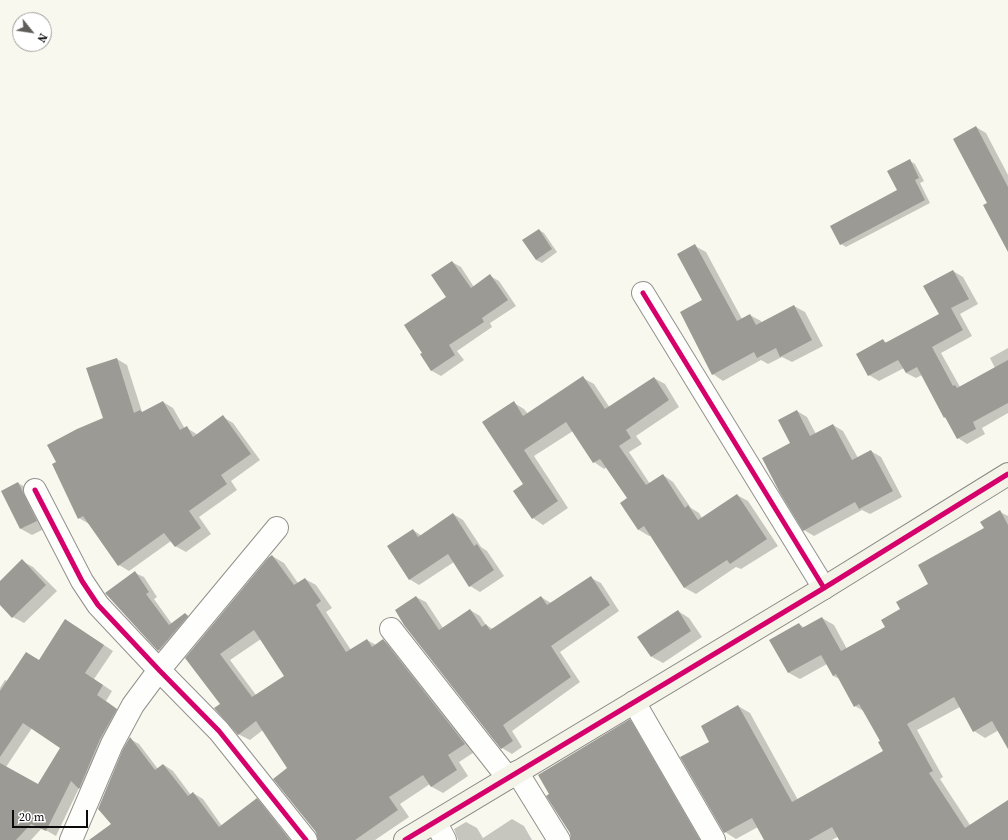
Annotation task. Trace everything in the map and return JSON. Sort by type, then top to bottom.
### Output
[{"type":"street","points":[[643,293],[824,588]]},
{"type":"street","points":[[405,840],[440,831],[512,775],[824,588],[1008,474]]},
{"type":"street","points":[[35,490],[82,581],[98,605],[219,731],[306,840]]},
{"type":"street","points":[[71,840],[112,744],[133,705],[159,670],[277,528]]},
{"type":"street","points":[[391,629],[512,775],[559,840]]},
{"type":"street","points":[[634,702],[714,840]]},
{"type":"building","points":[[976,126],[1008,187],[1008,252],[983,205],[987,203],[953,139]]},
{"type":"building","points":[[910,159],[919,178],[915,180],[925,200],[840,245],[830,226],[897,190],[887,171]]},
{"type":"building","points":[[539,229],[552,249],[536,260],[522,240]]},
{"type":"building","points":[[695,244],[737,321],[750,314],[756,325],[794,305],[812,340],[780,357],[776,348],[757,358],[754,352],[712,375],[680,312],[702,300],[677,254]]},
{"type":"building","points":[[452,261],[471,288],[490,274],[508,300],[482,318],[484,322],[449,345],[455,355],[431,371],[420,354],[422,353],[404,325],[446,297],[431,275]]},
{"type":"building","points":[[953,270],[969,299],[951,308],[963,330],[932,347],[953,386],[955,385],[957,388],[1008,360],[1008,403],[973,422],[976,429],[957,439],[917,367],[906,373],[898,360],[868,376],[856,354],[883,339],[885,343],[939,314],[923,286]]},
{"type":"building","points":[[117,358],[134,413],[140,410],[142,412],[163,401],[180,430],[187,426],[193,437],[223,415],[251,454],[221,475],[227,484],[189,511],[201,528],[175,547],[164,533],[118,566],[83,516],[78,519],[52,464],[56,462],[47,445],[77,429],[103,418],[86,368]]},
{"type":"building","points":[[583,376],[605,409],[654,377],[669,400],[626,430],[631,438],[619,446],[646,485],[663,474],[685,508],[688,505],[698,520],[737,494],[767,539],[730,564],[727,560],[684,588],[644,526],[638,530],[620,503],[627,498],[600,459],[593,463],[566,422],[524,450],[558,501],[532,519],[513,491],[523,484],[482,422],[514,401],[523,416]]},
{"type":"building","points":[[797,410],[810,436],[833,424],[852,460],[871,450],[893,491],[859,509],[855,502],[803,531],[780,493],[762,458],[790,443],[778,420]]},
{"type":"building","points":[[18,482],[37,521],[20,529],[1,491]]},
{"type":"building","points":[[1000,510],[1008,525],[1008,749],[992,721],[973,732],[954,697],[907,724],[933,771],[929,773],[965,828],[1008,800],[1008,840],[839,840],[832,827],[809,840],[764,840],[752,818],[724,833],[680,757],[709,742],[701,726],[738,705],[792,802],[883,751],[878,742],[880,741],[859,704],[854,707],[836,674],[833,676],[821,655],[788,673],[769,640],[799,623],[802,628],[822,617],[841,651],[885,627],[881,620],[900,609],[896,602],[928,584],[918,565],[984,528],[980,522]]},
{"type":"building","points":[[453,513],[474,546],[477,544],[494,570],[469,587],[448,554],[409,580],[387,546],[413,529],[418,537]]},
{"type":"building","points":[[272,555],[294,585],[305,578],[321,601],[316,605],[346,652],[367,639],[372,647],[383,639],[465,744],[448,755],[457,770],[431,787],[423,775],[389,797],[398,810],[355,840],[318,840],[316,832],[273,779],[287,768],[256,721],[238,735],[214,708],[220,704],[185,658]],"holes":[[[254,630],[284,676],[252,697],[220,654]]]},
{"type":"building","points":[[22,559],[46,585],[12,618],[0,605],[0,581]]},
{"type":"building","points":[[135,571],[149,592],[146,594],[169,625],[185,613],[188,616],[158,651],[105,593]]},
{"type":"building","points":[[591,576],[610,605],[551,646],[571,677],[503,725],[513,741],[501,749],[404,625],[395,610],[416,596],[439,630],[470,609],[482,627],[486,624],[490,630],[541,596],[547,605]]},
{"type":"building","points":[[678,610],[691,631],[651,657],[637,637]]},
{"type":"building","points":[[65,619],[104,645],[85,673],[103,685],[97,695],[117,709],[100,739],[79,789],[71,781],[46,831],[31,824],[16,840],[0,840],[0,763],[38,784],[60,748],[23,723],[0,757],[0,691],[26,652],[39,660]]},
{"type":"building","points":[[630,719],[700,840],[571,840],[570,833],[546,796],[549,794],[538,775]]},
{"type":"building","points":[[130,737],[155,770],[163,764],[188,796],[193,792],[219,827],[257,798],[290,840],[89,840],[111,824],[98,809],[123,749]]},
{"type":"cycle path","points":[[643,293],[824,588]]},
{"type":"cycle path","points":[[405,840],[824,588],[1008,474]]},
{"type":"cycle path","points":[[35,490],[82,581],[98,605],[219,731],[306,840]]}]
